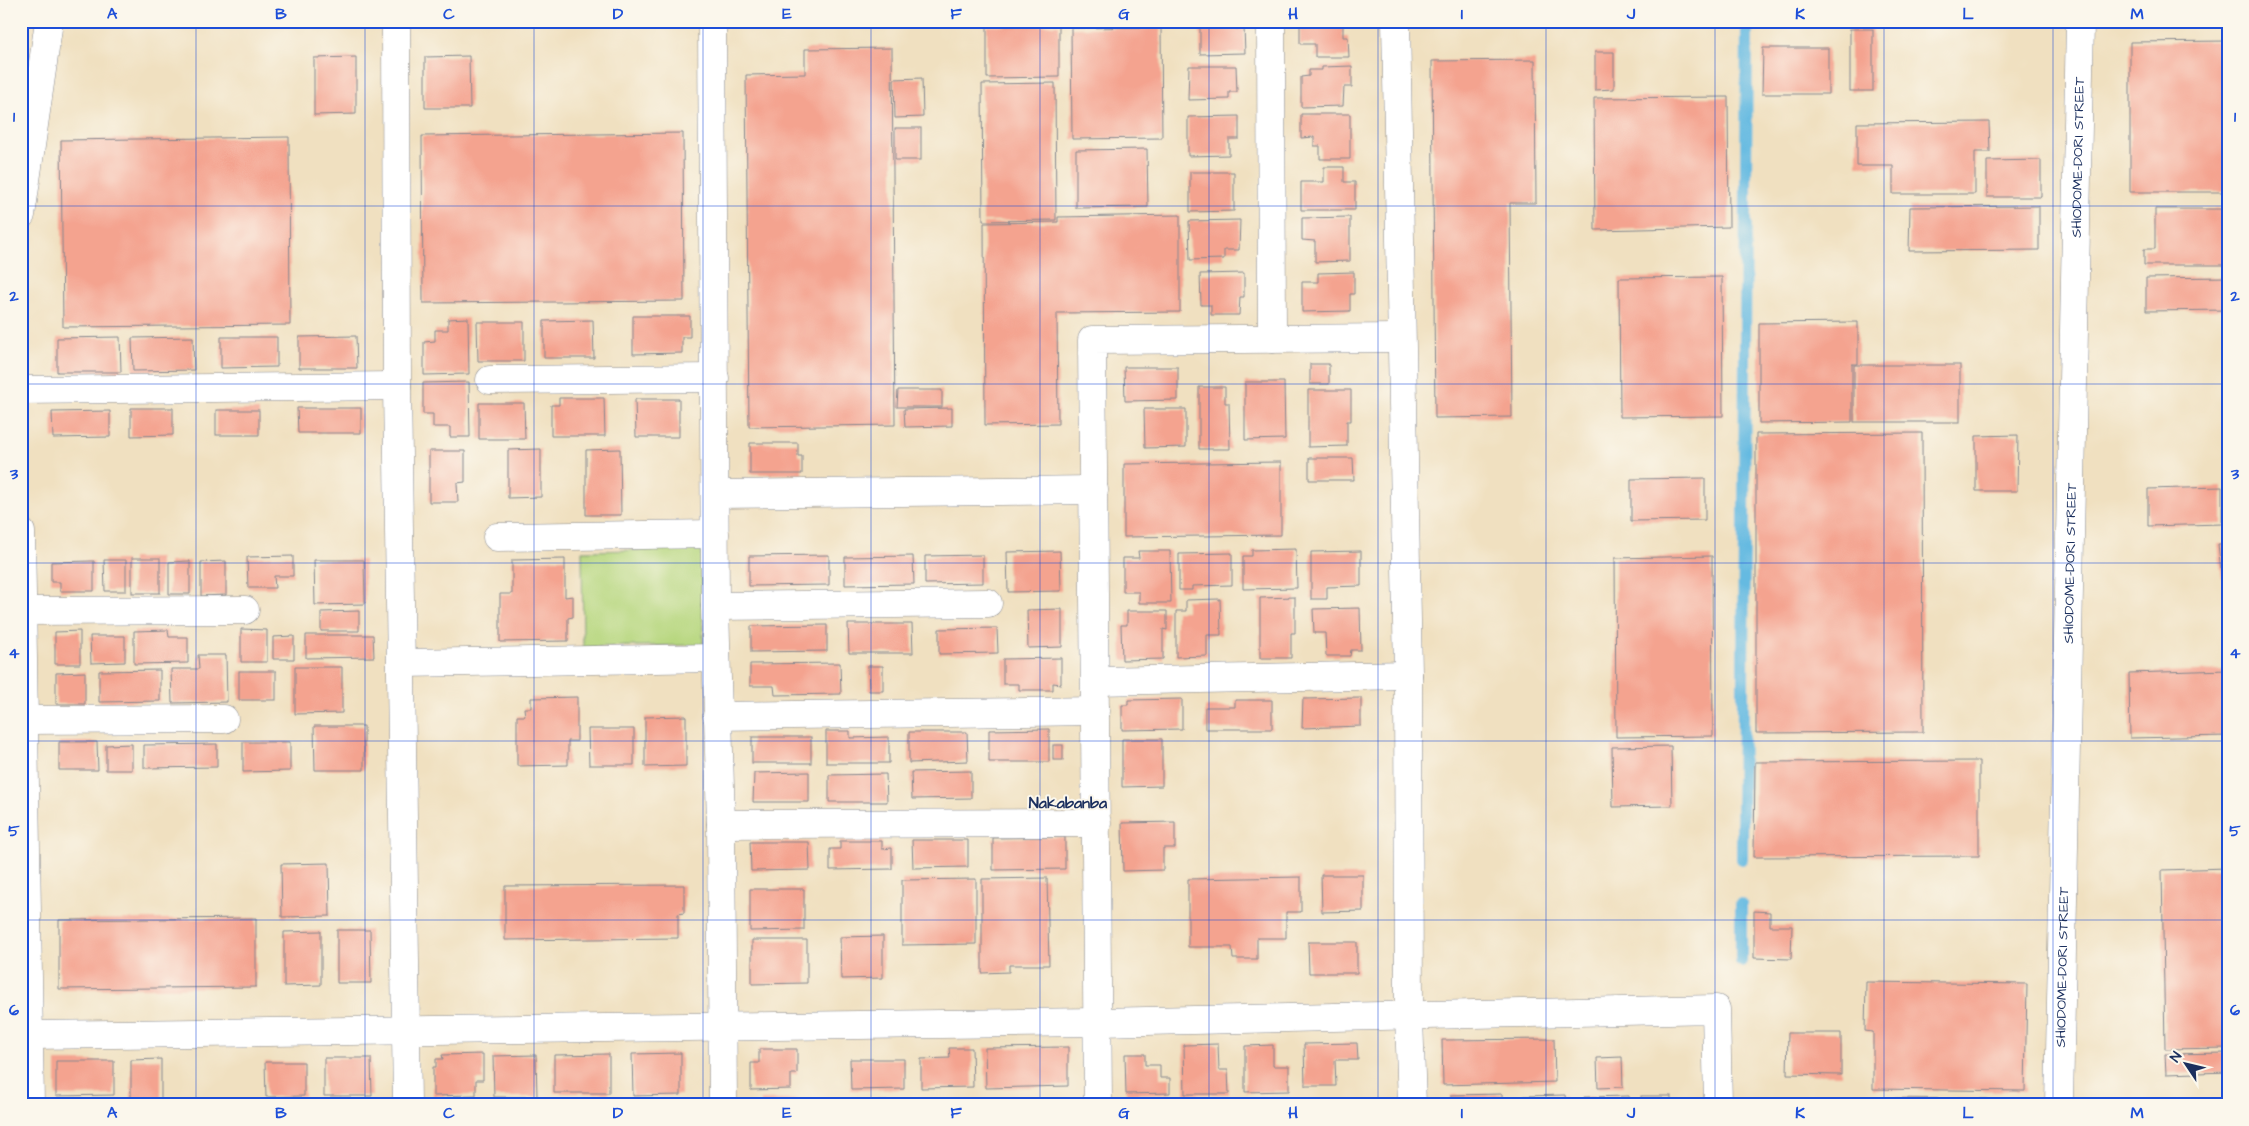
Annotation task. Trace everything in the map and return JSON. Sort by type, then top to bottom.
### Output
[{"type":"street","points":[[21,215],[49,21]]},
{"type":"street","points":[[396,21],[397,386],[402,663],[406,1105]]},
{"type":"street","points":[[712,21],[715,606],[721,824],[724,1105]]},
{"type":"street","points":[[1271,21],[1272,339]]},
{"type":"street","points":[[1396,21],[1408,675],[1409,1016],[1412,1105]]},
{"type":"street","name":"SHIODOME-DORI STREET","points":[[2059,1105],[2080,21]]},
{"type":"street","points":[[1098,1105],[1092,340],[1401,338]]},
{"type":"street","points":[[490,380],[715,378]]},
{"type":"street","points":[[21,390],[397,386]]},
{"type":"street","points":[[715,494],[1094,490]]},
{"type":"street","points":[[21,532],[30,1105]]},
{"type":"street","points":[[497,536],[715,534]]},
{"type":"street","points":[[715,606],[988,603]]},
{"type":"street","points":[[22,611],[244,610]]},
{"type":"street","points":[[402,663],[716,658]]},
{"type":"street","points":[[1096,682],[1408,675]]},
{"type":"street","points":[[717,716],[1096,711]]},
{"type":"street","points":[[23,720],[224,719]]},
{"type":"street","points":[[721,824],[1097,823]]},
{"type":"street","points":[[30,1035],[722,1028],[1716,1009],[1718,1105]]},
{"type":"green space","points":[[702,549],[703,645],[583,647],[582,551]]},
{"type":"building","points":[[1208,21],[1236,21],[1236,29],[1244,28],[1245,53],[1200,54],[1200,24],[1208,23]]},
{"type":"building","points":[[1300,21],[1343,21],[1343,37],[1348,37],[1349,57],[1315,57],[1315,44],[1300,44]]},
{"type":"building","points":[[1059,25],[1059,77],[987,78],[987,26]]},
{"type":"building","points":[[1161,27],[1162,138],[1072,139],[1071,28]]},
{"type":"building","points":[[1850,29],[1873,29],[1873,91],[1850,91]]},
{"type":"building","points":[[2228,41],[2228,192],[2130,192],[2130,42]]},
{"type":"building","points":[[892,48],[895,425],[749,427],[746,75],[805,74],[805,49]]},
{"type":"building","points":[[1763,48],[1828,48],[1828,94],[1762,94]]},
{"type":"building","points":[[1595,52],[1614,52],[1614,89],[1595,90]]},
{"type":"building","points":[[469,56],[470,108],[425,108],[425,57]]},
{"type":"building","points":[[356,57],[356,114],[314,115],[314,58]]},
{"type":"building","points":[[1535,60],[1536,203],[1510,203],[1512,417],[1435,418],[1432,61]]},
{"type":"building","points":[[1189,66],[1236,66],[1237,92],[1229,92],[1229,99],[1188,100]]},
{"type":"building","points":[[1352,66],[1352,87],[1344,87],[1343,106],[1301,107],[1301,77],[1309,76],[1309,70],[1322,70],[1322,67]]},
{"type":"building","points":[[922,78],[923,117],[895,118],[894,79]]},
{"type":"building","points":[[1055,83],[1056,220],[983,221],[982,84]]},
{"type":"building","points":[[1728,97],[1729,227],[1595,230],[1594,98]]},
{"type":"building","points":[[1301,114],[1350,114],[1350,159],[1320,159],[1320,146],[1314,146],[1314,137],[1301,138]]},
{"type":"building","points":[[1239,116],[1239,139],[1229,139],[1229,155],[1188,156],[1188,117]]},
{"type":"building","points":[[1989,122],[1990,152],[1975,152],[1975,194],[1893,194],[1893,166],[1857,166],[1857,123]]},
{"type":"building","points":[[895,128],[921,128],[921,160],[895,160]]},
{"type":"building","points":[[683,133],[684,301],[423,303],[422,136]]},
{"type":"building","points":[[289,137],[290,325],[63,327],[61,140]]},
{"type":"building","points":[[1147,149],[1148,207],[1076,208],[1076,150]]},
{"type":"building","points":[[2041,160],[2041,197],[1987,197],[1987,161]]},
{"type":"building","points":[[1324,167],[1344,167],[1344,182],[1355,182],[1355,210],[1301,210],[1301,182],[1324,182]]},
{"type":"building","points":[[1190,172],[1234,172],[1234,211],[1190,212]]},
{"type":"building","points":[[2039,206],[2039,250],[1909,251],[1910,207]]},
{"type":"building","points":[[2155,209],[2228,209],[2228,265],[2144,265],[2144,249],[2155,249]]},
{"type":"building","points":[[1180,215],[1180,312],[1057,313],[1058,424],[985,425],[984,223],[1058,222],[1058,217]]},
{"type":"building","points":[[1350,217],[1350,261],[1315,262],[1315,241],[1302,240],[1302,218]]},
{"type":"building","points":[[1240,220],[1239,250],[1224,250],[1224,259],[1190,260],[1189,221]]},
{"type":"building","points":[[1354,272],[1354,294],[1350,294],[1350,311],[1302,312],[1302,282],[1318,282],[1318,273]]},
{"type":"building","points":[[1244,273],[1244,297],[1240,297],[1239,315],[1211,315],[1211,305],[1201,305],[1200,274]]},
{"type":"building","points":[[1722,277],[1723,416],[1620,417],[1619,278]]},
{"type":"building","points":[[2228,277],[2228,310],[2146,311],[2146,278]]},
{"type":"building","points":[[633,316],[690,316],[690,337],[682,337],[682,353],[633,354]]},
{"type":"building","points":[[468,318],[469,374],[424,375],[424,342],[435,341],[435,330],[448,330],[448,319]]},
{"type":"building","points":[[593,320],[594,358],[544,358],[544,321]]},
{"type":"building","points":[[477,322],[524,322],[524,361],[478,361]]},
{"type":"building","points":[[1858,322],[1858,364],[1852,364],[1852,422],[1759,423],[1759,323]]},
{"type":"building","points":[[356,336],[357,368],[299,368],[299,337]]},
{"type":"building","points":[[120,337],[121,372],[57,372],[57,338]]},
{"type":"building","points":[[193,337],[194,370],[133,371],[132,338]]},
{"type":"building","points":[[221,337],[277,337],[277,367],[221,368]]},
{"type":"building","points":[[1310,364],[1329,364],[1329,384],[1310,384]]},
{"type":"building","points":[[1854,365],[1960,365],[1960,422],[1854,422]]},
{"type":"building","points":[[1124,367],[1178,367],[1178,400],[1125,401]]},
{"type":"building","points":[[469,382],[470,437],[450,437],[450,427],[433,427],[433,414],[423,414],[423,383]]},
{"type":"building","points":[[1245,382],[1284,382],[1285,439],[1245,440]]},
{"type":"building","points":[[1199,387],[1225,387],[1225,403],[1229,403],[1230,449],[1199,449]]},
{"type":"building","points":[[898,390],[942,390],[942,407],[897,407]]},
{"type":"building","points":[[1308,390],[1351,390],[1351,421],[1347,421],[1347,446],[1308,447]]},
{"type":"building","points":[[559,398],[604,398],[605,436],[551,436],[551,405],[559,405]]},
{"type":"building","points":[[635,399],[679,399],[679,437],[636,437]]},
{"type":"building","points":[[479,403],[524,403],[525,439],[479,439]]},
{"type":"building","points":[[131,408],[173,408],[173,435],[131,436]]},
{"type":"building","points":[[297,408],[361,408],[361,433],[298,433]]},
{"type":"building","points":[[952,408],[952,426],[905,427],[904,409]]},
{"type":"building","points":[[1144,409],[1186,409],[1186,447],[1145,448]]},
{"type":"building","points":[[216,410],[259,410],[259,435],[216,435]]},
{"type":"building","points":[[110,411],[110,437],[53,438],[52,412]]},
{"type":"building","points":[[1922,433],[1923,732],[1756,733],[1756,434]]},
{"type":"building","points":[[2018,435],[2017,491],[1976,491],[1976,436]]},
{"type":"building","points":[[750,443],[798,443],[798,456],[802,456],[802,474],[750,474]]},
{"type":"building","points":[[541,449],[541,497],[508,498],[508,450]]},
{"type":"building","points":[[620,449],[621,515],[586,515],[586,450]]},
{"type":"building","points":[[429,451],[465,451],[465,482],[457,483],[458,502],[429,502]]},
{"type":"building","points":[[1309,458],[1353,458],[1354,480],[1309,480]]},
{"type":"building","points":[[1281,462],[1281,535],[1124,537],[1124,464]]},
{"type":"building","points":[[1705,478],[1705,520],[1631,521],[1631,479]]},
{"type":"building","points":[[2222,487],[2222,524],[2148,526],[2148,489]]},
{"type":"building","points":[[2218,544],[2228,544],[2228,606],[2225,606]]},
{"type":"building","points":[[1296,549],[1297,588],[1243,589],[1243,556],[1252,556],[1252,550]]},
{"type":"building","points":[[1060,551],[1061,591],[1008,592],[1007,552]]},
{"type":"building","points":[[1138,551],[1170,551],[1171,603],[1139,603],[1139,592],[1123,592],[1123,558],[1139,558]]},
{"type":"building","points":[[1361,551],[1361,586],[1327,587],[1327,599],[1311,599],[1311,552]]},
{"type":"building","points":[[1232,553],[1232,585],[1192,586],[1192,590],[1179,590],[1179,554]]},
{"type":"building","points":[[829,555],[829,585],[749,586],[749,556]]},
{"type":"building","points":[[983,555],[983,583],[925,584],[925,556]]},
{"type":"building","points":[[293,556],[293,576],[274,576],[275,588],[248,588],[247,557]]},
{"type":"building","points":[[913,556],[914,584],[845,585],[845,557]]},
{"type":"building","points":[[1712,556],[1713,736],[1616,737],[1615,558]]},
{"type":"building","points":[[132,558],[160,558],[160,593],[132,593]]},
{"type":"building","points":[[565,559],[565,597],[573,596],[573,617],[568,618],[568,641],[500,642],[500,594],[512,594],[512,560]]},
{"type":"building","points":[[104,560],[126,560],[126,591],[105,591]]},
{"type":"building","points":[[314,560],[364,560],[365,604],[315,605]]},
{"type":"building","points":[[94,561],[94,591],[60,591],[60,582],[51,582],[51,562]]},
{"type":"building","points":[[190,561],[190,594],[169,594],[169,562]]},
{"type":"building","points":[[226,561],[226,595],[201,596],[201,562]]},
{"type":"building","points":[[1295,597],[1295,633],[1291,633],[1291,658],[1260,658],[1260,598]]},
{"type":"building","points":[[1220,599],[1221,635],[1207,635],[1207,656],[1176,657],[1176,611],[1186,611],[1186,600]]},
{"type":"building","points":[[1360,608],[1361,650],[1351,650],[1350,656],[1326,656],[1325,633],[1314,633],[1313,609]]},
{"type":"building","points":[[1062,609],[1062,647],[1028,648],[1027,610]]},
{"type":"building","points":[[359,611],[359,631],[321,631],[321,612]]},
{"type":"building","points":[[1127,611],[1167,611],[1167,630],[1163,629],[1163,659],[1122,660],[1121,625],[1127,625]]},
{"type":"building","points":[[848,624],[912,624],[913,653],[849,653]]},
{"type":"building","points":[[827,625],[827,651],[751,652],[751,626]]},
{"type":"building","points":[[997,628],[998,653],[939,654],[939,629]]},
{"type":"building","points":[[241,629],[267,630],[267,662],[241,662]]},
{"type":"building","points":[[168,630],[169,637],[188,637],[188,663],[134,664],[134,631]]},
{"type":"building","points":[[80,631],[80,664],[55,664],[55,632]]},
{"type":"building","points":[[306,635],[373,635],[374,657],[306,658]]},
{"type":"building","points":[[90,636],[125,636],[125,662],[91,663]]},
{"type":"building","points":[[294,636],[294,659],[273,659],[273,637]]},
{"type":"building","points":[[198,655],[226,655],[227,702],[172,703],[171,669],[199,669]]},
{"type":"building","points":[[1061,658],[1061,684],[1053,683],[1053,690],[1019,690],[1019,684],[1003,684],[1003,659]]},
{"type":"building","points":[[840,663],[841,694],[775,695],[774,686],[750,686],[750,664]]},
{"type":"building","points":[[868,666],[883,666],[883,691],[869,691]]},
{"type":"building","points":[[295,667],[342,667],[342,713],[295,714]]},
{"type":"building","points":[[160,670],[160,701],[99,702],[99,671]]},
{"type":"building","points":[[2228,670],[2228,736],[2130,738],[2129,673]]},
{"type":"building","points":[[239,671],[276,671],[276,700],[239,700]]},
{"type":"building","points":[[85,672],[85,704],[56,704],[56,673]]},
{"type":"building","points":[[577,697],[577,741],[568,741],[568,765],[517,766],[517,716],[525,716],[524,708],[531,708],[531,698]]},
{"type":"building","points":[[1361,698],[1361,726],[1302,728],[1303,699]]},
{"type":"building","points":[[1182,699],[1182,729],[1122,730],[1122,705],[1128,705],[1128,700]]},
{"type":"building","points":[[1235,700],[1272,700],[1272,729],[1205,729],[1205,707],[1235,707]]},
{"type":"building","points":[[686,716],[686,766],[645,767],[645,717]]},
{"type":"building","points":[[314,726],[364,726],[364,770],[315,770]]},
{"type":"building","points":[[588,729],[634,729],[634,765],[589,765]]},
{"type":"building","points":[[1049,729],[1049,762],[989,762],[989,730]]},
{"type":"building","points":[[826,731],[850,731],[850,738],[889,737],[889,763],[826,763]]},
{"type":"building","points":[[909,732],[967,732],[968,761],[909,763]]},
{"type":"building","points":[[752,737],[811,737],[811,763],[752,763]]},
{"type":"building","points":[[1122,739],[1162,739],[1162,786],[1122,787]]},
{"type":"building","points":[[59,742],[97,742],[98,770],[59,770]]},
{"type":"building","points":[[243,742],[290,742],[290,771],[243,772]]},
{"type":"building","points":[[132,744],[132,770],[106,770],[106,745]]},
{"type":"building","points":[[217,744],[217,767],[144,768],[144,745]]},
{"type":"building","points":[[1053,745],[1063,745],[1063,760],[1053,760]]},
{"type":"building","points":[[1671,746],[1672,806],[1613,807],[1612,747]]},
{"type":"building","points":[[1979,761],[1979,856],[1754,857],[1755,762]]},
{"type":"building","points":[[971,771],[971,798],[912,799],[911,772]]},
{"type":"building","points":[[809,772],[809,802],[753,802],[754,773]]},
{"type":"building","points":[[886,774],[887,802],[829,802],[829,775]]},
{"type":"building","points":[[1175,822],[1175,848],[1163,848],[1163,870],[1123,871],[1122,823]]},
{"type":"building","points":[[1065,837],[1065,869],[993,870],[993,838]]},
{"type":"building","points":[[912,840],[968,840],[968,867],[913,868]]},
{"type":"building","points":[[840,841],[882,841],[882,849],[892,848],[892,869],[830,870],[830,849],[840,849]]},
{"type":"building","points":[[750,842],[809,842],[810,870],[751,871]]},
{"type":"building","points":[[329,863],[330,916],[282,917],[281,864]]},
{"type":"building","points":[[2228,868],[2228,1048],[2165,1049],[2162,870]]},
{"type":"building","points":[[1321,875],[1363,875],[1363,911],[1322,912]]},
{"type":"building","points":[[1301,877],[1301,912],[1286,912],[1286,938],[1257,938],[1257,959],[1233,959],[1232,947],[1188,947],[1188,879]]},
{"type":"building","points":[[1047,878],[1049,965],[1009,965],[1009,972],[982,973],[982,879]]},
{"type":"building","points":[[976,879],[976,944],[902,945],[902,880]]},
{"type":"building","points":[[684,885],[684,913],[678,914],[678,938],[505,940],[505,886]]},
{"type":"building","points":[[750,889],[804,889],[804,930],[750,931]]},
{"type":"building","points":[[1754,911],[1770,912],[1770,926],[1792,926],[1791,959],[1754,958]]},
{"type":"building","points":[[256,918],[256,987],[59,989],[59,920]]},
{"type":"building","points":[[337,930],[370,930],[371,983],[337,983]]},
{"type":"building","points":[[321,931],[321,985],[284,986],[284,932]]},
{"type":"building","points":[[883,936],[883,978],[841,979],[840,937]]},
{"type":"building","points":[[752,940],[807,940],[807,983],[752,984]]},
{"type":"building","points":[[1308,942],[1357,942],[1357,973],[1309,973]]},
{"type":"building","points":[[1866,982],[2027,984],[2025,1091],[1873,1089],[1873,1032],[1865,1031]]},
{"type":"building","points":[[1788,1033],[1841,1033],[1841,1075],[1787,1074]]},
{"type":"building","points":[[1554,1039],[1555,1082],[1443,1085],[1442,1040]]},
{"type":"building","points":[[1357,1043],[1358,1060],[1335,1060],[1336,1086],[1305,1086],[1304,1044]]},
{"type":"building","points":[[1218,1044],[1219,1070],[1228,1070],[1229,1094],[1185,1094],[1184,1045]]},
{"type":"building","points":[[1273,1045],[1273,1066],[1289,1066],[1289,1091],[1245,1092],[1245,1046]]},
{"type":"building","points":[[1068,1047],[1068,1086],[986,1088],[985,1048]]},
{"type":"building","points":[[949,1048],[972,1048],[973,1087],[921,1088],[921,1059],[950,1058]]},
{"type":"building","points":[[759,1049],[797,1049],[797,1074],[791,1074],[791,1089],[751,1090],[751,1063],[759,1063]]},
{"type":"building","points":[[681,1053],[681,1095],[633,1096],[632,1054]]},
{"type":"building","points":[[2228,1053],[2228,1072],[2166,1074],[2165,1054]]},
{"type":"building","points":[[483,1054],[483,1080],[476,1080],[476,1095],[433,1096],[433,1067],[436,1067],[436,1059],[443,1059],[442,1055]]},
{"type":"building","points":[[609,1054],[609,1093],[554,1093],[554,1055]]},
{"type":"building","points":[[1125,1054],[1145,1054],[1145,1065],[1160,1065],[1160,1078],[1170,1078],[1170,1093],[1126,1094]]},
{"type":"building","points":[[536,1055],[537,1097],[494,1097],[493,1056]]},
{"type":"building","points":[[1622,1057],[1623,1087],[1598,1088],[1597,1058]]},
{"type":"building","points":[[324,1058],[371,1058],[372,1096],[324,1096]]},
{"type":"building","points":[[161,1059],[161,1100],[131,1100],[131,1060]]},
{"type":"building","points":[[850,1059],[904,1059],[904,1089],[851,1090]]},
{"type":"building","points":[[56,1061],[114,1061],[114,1095],[56,1096]]},
{"type":"building","points":[[265,1062],[304,1062],[304,1096],[266,1097]]},
{"type":"building","points":[[1502,1094],[1502,1105],[1451,1105],[1451,1095]]},
{"type":"building","points":[[1565,1095],[1566,1105],[1524,1105],[1524,1096]]},
{"type":"building","points":[[1629,1096],[1630,1105],[1584,1105],[1584,1097]]},
{"type":"building","points":[[1641,1096],[1671,1096],[1671,1105],[1641,1105]]},
{"type":"building","points":[[1874,1098],[1987,1099],[1987,1105],[1874,1105]]},
{"type":"building","points":[[820,1099],[820,1105],[761,1105],[761,1100]]},
{"type":"building","points":[[1061,1099],[1061,1105],[1001,1105],[1001,1100]]},
{"type":"building","points":[[902,1101],[902,1105],[832,1105],[832,1102]]},
{"type":"building","points":[[916,1102],[979,1102],[979,1105],[916,1105]]},
{"type":"building","points":[[1345,1102],[1345,1105],[1283,1105],[1282,1103]]},
{"type":"waterway","points":[[1742,859],[1747,21]]},
{"type":"waterway","points":[[1741,904],[1741,961]]},
{"type":"district","name":"Nakabanba","points":[[1068,802]]}]
